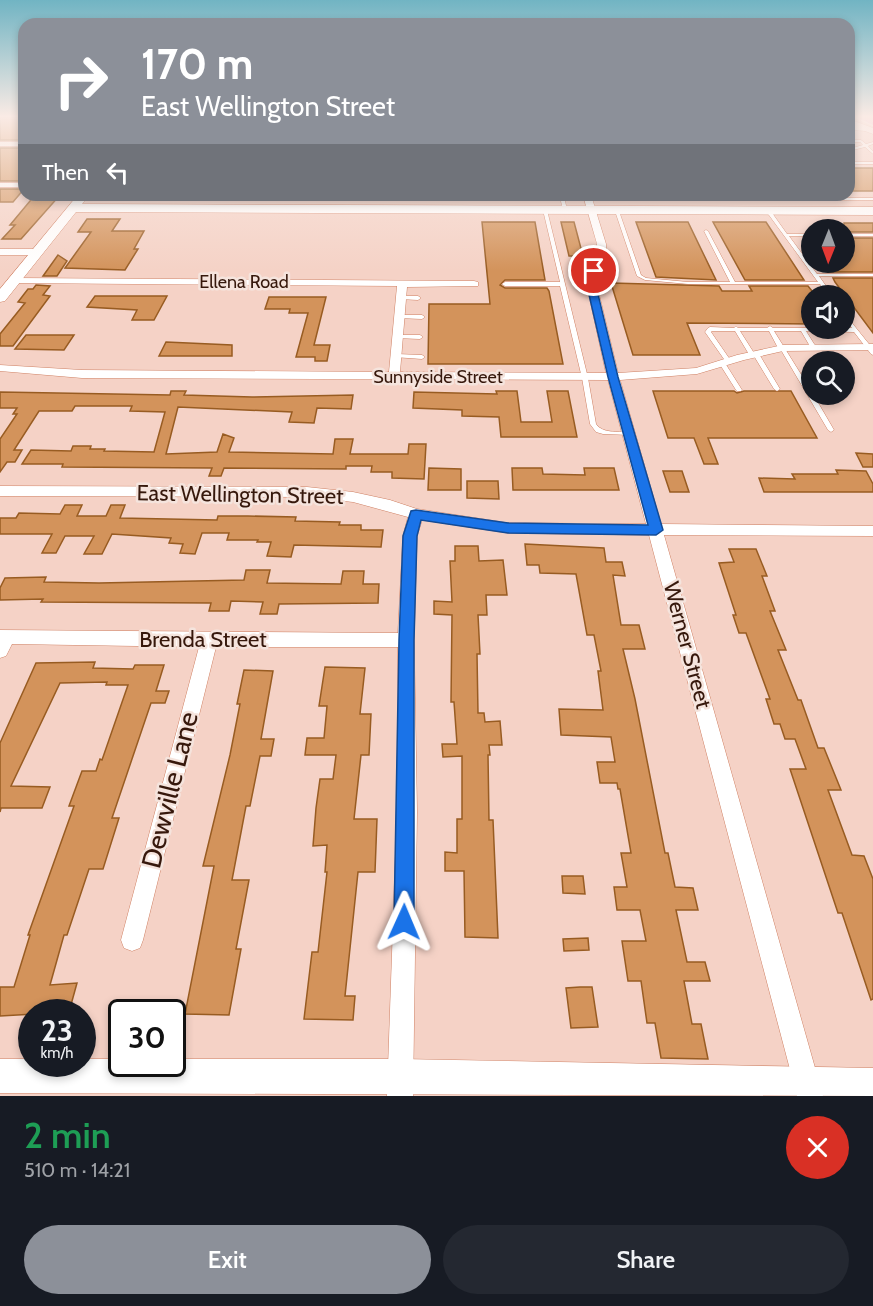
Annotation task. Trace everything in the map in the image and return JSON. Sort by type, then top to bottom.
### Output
[{"type":"street","points":[[0,185],[18,185]]},
{"type":"street","points":[[0,298],[78,201]]},
{"type":"street","points":[[73,208],[565,210],[589,203],[617,211],[663,205],[768,211],[873,211]]},
{"type":"street","name":"Werner Street","points":[[589,203],[602,247],[592,286],[613,377],[808,1089]]},
{"type":"street","points":[[0,252],[36,252]]},
{"type":"street","name":"Ellena Road","points":[[14,281],[474,284]]},
{"type":"street","points":[[394,377],[402,284]]},
{"type":"street","name":"Sunnyside Street","points":[[0,368],[82,374],[585,378],[697,371],[782,348],[813,346],[872,349]]},
{"type":"street","name":"East Wellington Street","points":[[0,491],[307,492],[353,497],[390,505],[416,514],[508,528],[873,531]]},
{"type":"street","points":[[400,1086],[406,812],[406,640],[410,536],[416,514]]},
{"type":"street","name":"Dewville Lane","points":[[132,940],[208,640]]},
{"type":"street","name":"Brenda Street","points":[[2,641],[406,640]]},
{"type":"street","points":[[20,1083],[808,1089],[873,1086]]},
{"type":"lane","points":[[855,199],[873,199]]},
{"type":"lane","points":[[563,201],[565,210]]},
{"type":"lane","points":[[655,201],[663,205],[754,201]]},
{"type":"lane","points":[[802,201],[810,211]]},
{"type":"lane","points":[[545,210],[585,378],[594,428],[605,433],[629,434]]},
{"type":"lane","points":[[617,211],[639,276],[665,282],[822,283]]},
{"type":"lane","points":[[768,211],[822,283]]},
{"type":"lane","points":[[706,231],[734,283]]},
{"type":"lane","points":[[786,235],[801,235]]},
{"type":"lane","points":[[855,235],[873,235]]},
{"type":"lane","points":[[816,275],[873,275]]},
{"type":"lane","points":[[505,284],[563,284]]},
{"type":"lane","points":[[401,298],[418,298]]},
{"type":"lane","points":[[399,317],[422,317]]},
{"type":"lane","points":[[736,328],[777,389]]},
{"type":"lane","points":[[770,328],[831,430]]},
{"type":"lane","points":[[739,390],[708,332],[710,329],[801,329]]},
{"type":"lane","points":[[856,330],[872,349]]},
{"type":"lane","points":[[398,338],[420,337]]},
{"type":"lane","points":[[808,339],[813,346]]},
{"type":"lane","points":[[396,356],[422,357]]},
{"type":"building","points":[[0,168],[18,168],[18,181],[0,181]]},
{"type":"building","points":[[855,168],[873,168],[873,191],[855,191]]},
{"type":"building","points":[[0,189],[18,189],[18,196],[13,202],[0,202]]},
{"type":"building","points":[[30,201],[55,201],[21,239],[2,239],[15,225],[10,225]]},
{"type":"building","points":[[87,219],[120,219],[112,231],[144,231],[134,249],[138,249],[125,270],[65,268],[91,232],[78,232]]},
{"type":"building","points":[[482,222],[535,222],[545,280],[505,280],[500,285],[505,288],[547,288],[563,364],[428,364],[429,304],[490,304]]},
{"type":"building","points":[[561,222],[574,222],[583,256],[569,256]]},
{"type":"building","points":[[636,222],[688,222],[716,280],[656,277]]},
{"type":"building","points":[[713,222],[766,222],[804,280],[745,280]]},
{"type":"building","points":[[855,223],[873,223],[873,232],[855,232]]},
{"type":"building","points":[[855,238],[873,238],[873,272],[855,272]]},
{"type":"building","points":[[58,255],[67,261],[57,276],[43,276]]},
{"type":"building","points":[[833,278],[873,278],[873,333],[855,309],[855,285],[837,285]]},
{"type":"building","points":[[611,283],[719,286],[722,291],[752,291],[749,286],[801,286],[801,324],[687,323],[700,355],[633,355]]},
{"type":"building","points":[[36,285],[50,286],[43,295],[50,296],[13,346],[0,346],[0,334],[25,303],[18,302],[28,289],[33,289]]},
{"type":"building","points":[[95,296],[167,296],[154,320],[132,320],[137,310],[87,307]]},
{"type":"building","points":[[269,297],[326,297],[314,345],[330,345],[327,361],[315,361],[315,357],[296,357],[308,313],[289,313],[290,309],[265,309]]},
{"type":"building","points":[[26,335],[74,335],[64,350],[15,349]]},
{"type":"building","points":[[166,342],[232,345],[232,356],[159,356]]},
{"type":"building","points":[[171,391],[186,391],[184,395],[252,397],[353,395],[351,409],[317,408],[314,423],[289,422],[292,412],[178,407],[166,454],[217,452],[223,434],[234,438],[229,452],[333,454],[335,439],[353,439],[350,454],[408,454],[409,444],[426,444],[424,479],[392,478],[392,472],[371,472],[372,466],[346,466],[346,469],[224,468],[221,476],[209,476],[212,468],[62,467],[63,464],[22,464],[31,450],[71,451],[73,446],[91,446],[90,449],[105,449],[104,451],[154,452],[165,412],[130,411],[132,406],[75,406],[72,411],[39,411],[14,450],[22,450],[15,462],[7,462],[0,472],[0,439],[17,414],[13,414],[17,408],[0,408],[0,392],[170,395]]},
{"type":"building","points":[[496,391],[517,391],[521,422],[552,422],[547,391],[568,391],[577,437],[501,437],[499,417],[462,416],[462,410],[413,408],[414,392],[497,394]]},
{"type":"building","points":[[653,391],[734,391],[737,393],[791,391],[817,438],[708,438],[718,464],[704,464],[694,438],[668,438]]},
{"type":"building","points":[[856,453],[873,454],[873,467],[863,467]]},
{"type":"building","points":[[429,468],[461,469],[461,490],[428,490]]},
{"type":"building","points":[[512,468],[542,468],[543,474],[585,475],[584,468],[614,468],[619,490],[513,490]]},
{"type":"building","points":[[836,470],[866,471],[873,484],[873,492],[764,492],[759,478],[795,479],[792,474],[838,474]]},
{"type":"building","points":[[663,471],[682,471],[689,492],[670,492]]},
{"type":"building","points":[[467,481],[498,481],[499,499],[467,498]]},
{"type":"building","points":[[65,505],[82,505],[77,516],[106,516],[111,505],[125,505],[120,518],[217,520],[218,516],[296,517],[295,521],[340,522],[339,525],[361,525],[361,530],[383,530],[381,547],[294,545],[291,557],[267,556],[271,542],[227,540],[229,533],[202,533],[195,554],[180,553],[183,544],[169,543],[171,538],[112,534],[102,554],[84,554],[94,536],[65,536],[56,553],[42,553],[52,534],[0,534],[0,518],[16,518],[19,513],[60,514]]},
{"type":"building","points":[[525,544],[604,548],[606,562],[622,562],[625,576],[613,575],[621,625],[639,625],[645,649],[623,649],[665,853],[668,853],[675,887],[693,888],[698,910],[676,910],[687,962],[705,962],[710,981],[684,981],[692,1024],[701,1024],[708,1059],[661,1058],[655,1023],[647,1023],[641,981],[628,981],[622,941],[646,941],[640,910],[617,910],[614,887],[627,887],[621,853],[631,853],[620,789],[617,783],[600,783],[597,762],[615,762],[611,737],[561,735],[559,709],[603,710],[598,671],[601,671],[594,635],[587,635],[576,574],[540,573],[539,565],[527,565]]},
{"type":"building","points":[[455,546],[478,546],[479,561],[503,560],[507,595],[486,595],[487,615],[478,615],[480,654],[477,654],[478,713],[484,713],[485,722],[500,721],[502,745],[489,745],[490,755],[488,755],[489,820],[493,820],[498,938],[465,937],[464,871],[445,871],[445,852],[457,853],[457,819],[462,819],[462,756],[443,757],[442,744],[457,744],[454,702],[451,702],[452,615],[434,614],[434,601],[452,602],[450,561],[455,561]]},
{"type":"building","points":[[729,549],[756,549],[767,576],[762,576],[775,611],[770,611],[786,650],[778,650],[798,700],[801,700],[818,748],[824,748],[841,790],[828,790],[852,855],[864,856],[873,879],[873,999],[871,1000],[842,913],[838,913],[790,769],[806,769],[795,739],[785,739],[780,724],[774,724],[766,699],[770,699],[746,633],[739,633],[733,615],[736,615],[719,563],[734,562]]},
{"type":"building","points":[[246,570],[270,570],[267,583],[341,584],[343,571],[364,571],[363,584],[379,584],[378,603],[279,604],[277,614],[260,614],[263,602],[231,601],[229,611],[209,611],[211,603],[0,600],[0,588],[5,578],[46,577],[44,582],[99,583],[244,580]]},
{"type":"building","points":[[95,662],[93,668],[133,669],[135,665],[164,665],[156,691],[169,691],[165,703],[151,703],[112,818],[119,818],[103,869],[89,869],[67,935],[64,935],[50,985],[77,983],[73,999],[18,999],[18,1015],[0,1016],[0,987],[14,987],[30,935],[28,935],[74,806],[69,806],[82,771],[96,771],[100,759],[102,760],[128,685],[106,685],[107,682],[60,683],[11,786],[50,787],[42,808],[1,808],[0,812],[0,743],[36,663]]},
{"type":"building","points":[[325,667],[365,668],[360,714],[371,714],[369,755],[361,755],[354,819],[377,819],[375,872],[358,872],[345,996],[355,996],[353,1020],[304,1019],[312,952],[318,952],[327,872],[325,872],[327,845],[313,846],[316,808],[320,779],[333,779],[336,755],[305,755],[307,738],[324,738],[327,706],[319,706]]},
{"type":"building","points":[[244,670],[273,671],[261,739],[274,739],[271,756],[260,756],[250,806],[246,806],[232,880],[249,880],[236,949],[241,949],[229,1015],[186,1014],[214,866],[203,866],[230,755],[240,704],[237,704]]},
{"type":"building","points":[[562,876],[583,876],[585,894],[563,893]]},
{"type":"building","points":[[588,938],[589,950],[564,951],[563,939]]},
{"type":"building","points":[[592,987],[598,1027],[571,1028],[566,988]]},
{"type":"route","points":[[404,922],[406,640],[410,536],[416,514],[508,528],[656,530],[613,377],[592,286],[594,271]]}]
